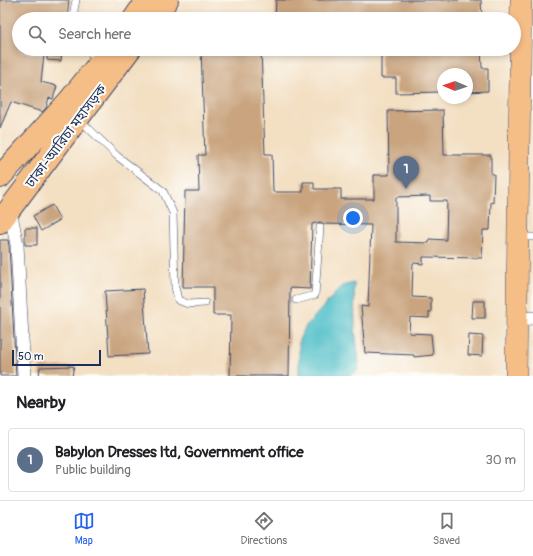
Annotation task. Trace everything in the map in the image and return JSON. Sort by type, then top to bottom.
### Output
[{"type":"highway","points":[[139,12],[147,0]]},
{"type":"highway","points":[[158,12],[167,0]]},
{"type":"highway","points":[[0,174],[69,101],[98,56]]},
{"type":"highway","name":"ঢাকা-আরিচা মহাসড়ক","points":[[5,216],[125,56]]},
{"type":"main road","points":[[506,0],[506,12]]},
{"type":"main road","points":[[520,0],[520,12]]},
{"type":"main road","points":[[516,376],[525,319],[526,237],[521,40]]},
{"type":"main road","points":[[503,376],[506,56]]},
{"type":"street","points":[[5,216],[17,244],[24,376]]},
{"type":"lane","points":[[74,12],[76,0]]},
{"type":"lane","points":[[79,118],[117,156],[162,191],[173,213],[175,287],[178,300],[188,304],[205,303]]},
{"type":"lane","points":[[296,300],[315,295],[320,227]]},
{"type":"water","points":[[354,283],[355,329],[359,363],[358,370],[349,376],[299,376],[299,340],[306,326],[342,286]]},
{"type":"building","points":[[0,0],[69,0],[68,12],[12,12],[12,56],[44,56],[41,82],[57,86],[53,99],[49,98],[46,108],[42,112],[11,102],[0,128]]},
{"type":"building","points":[[276,0],[481,0],[482,12],[275,12]]},
{"type":"building","points":[[47,56],[62,56],[61,61],[47,60]]},
{"type":"building","points":[[201,56],[261,56],[265,154],[272,154],[273,192],[303,192],[303,182],[314,182],[314,189],[341,189],[341,199],[374,199],[374,175],[389,175],[388,111],[443,110],[444,155],[491,155],[491,174],[494,174],[493,203],[491,202],[490,230],[483,230],[482,258],[423,257],[423,264],[413,263],[412,297],[431,298],[431,312],[429,312],[429,318],[410,317],[409,333],[431,334],[433,355],[414,357],[414,355],[365,353],[361,306],[368,307],[371,225],[324,224],[320,222],[312,224],[310,289],[290,288],[289,376],[230,376],[231,315],[213,315],[213,287],[183,287],[185,191],[199,191],[198,155],[205,155]],"holes":[[[430,196],[430,201],[447,201],[446,240],[430,239],[429,243],[396,242],[396,197]]]},
{"type":"building","points":[[381,56],[481,56],[482,68],[488,68],[488,91],[473,92],[473,68],[437,68],[437,92],[396,93],[396,78],[381,78]]},
{"type":"building","points":[[52,205],[60,220],[41,231],[33,216]]},
{"type":"building","points":[[25,228],[37,228],[37,245],[25,245]]},
{"type":"building","points":[[0,240],[8,240],[9,246],[16,376],[0,376]]},
{"type":"building","points":[[143,289],[148,354],[109,356],[105,291]]},
{"type":"building","points":[[473,301],[485,301],[485,318],[472,318]]},
{"type":"building","points":[[469,335],[483,336],[482,356],[468,355]]},
{"type":"building","points":[[74,366],[72,376],[39,376],[40,367]]},
{"type":"place","name":"Babylon Dresses ltd, Government office","points":[[406,189]]}]
